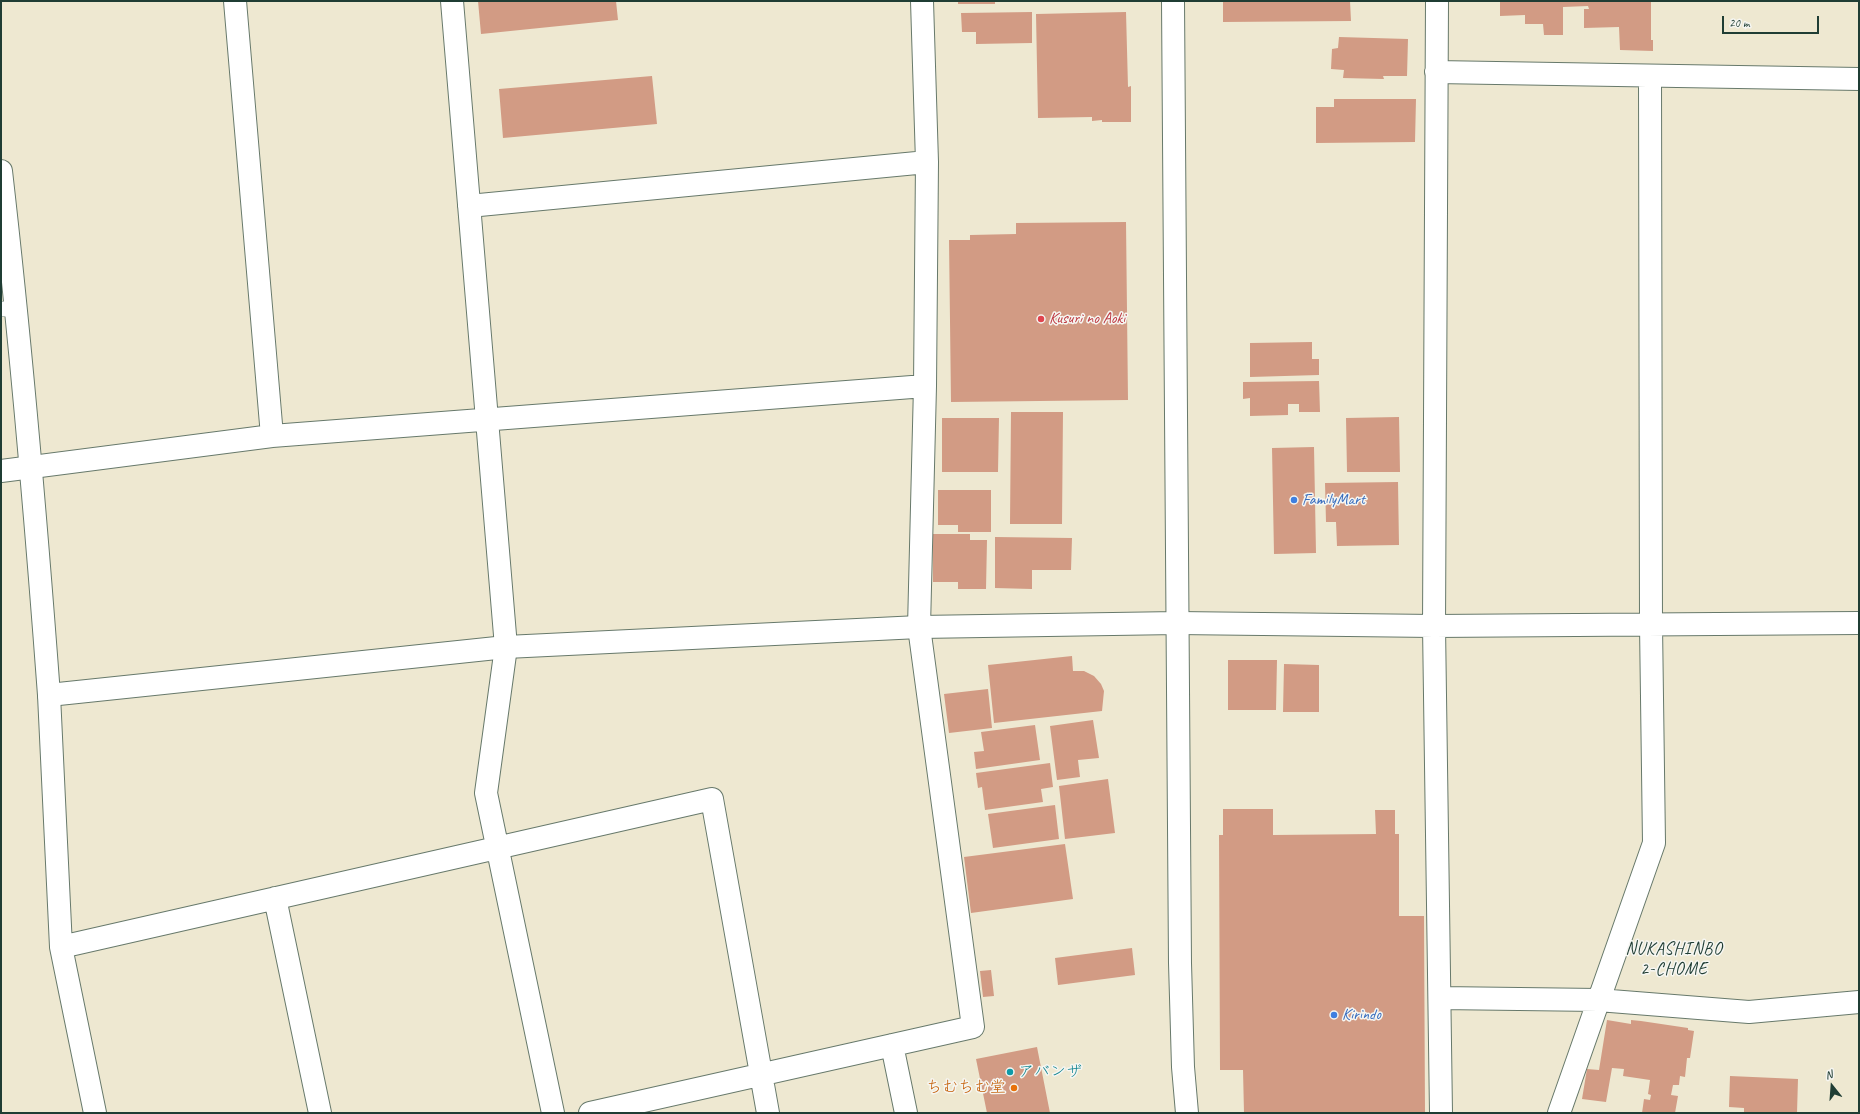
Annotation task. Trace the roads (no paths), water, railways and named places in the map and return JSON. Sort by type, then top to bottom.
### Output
[{"type":"street","points":[[235,1],[272,436]]},
{"type":"street","points":[[452,1],[506,647],[486,793],[553,1113]]},
{"type":"street","points":[[590,1113],[973,1027],[919,627],[925,386],[927,162],[922,1]]},
{"type":"street","points":[[1173,1],[1180,963],[1183,1066],[1187,1113]]},
{"type":"street","points":[[1437,1],[1434,626],[1441,1113]]},
{"type":"street","points":[[1436,72],[1859,79]]},
{"type":"street","points":[[1560,1113],[1598,1000],[1654,843],[1651,625],[1650,76]]},
{"type":"street","points":[[469,206],[927,162]]},
{"type":"street","points":[[1,171],[9,309],[31,467],[49,695],[61,947],[95,1113]]},
{"type":"street","points":[[1,471],[272,436],[487,418],[925,386]]},
{"type":"street","points":[[49,695],[506,647],[919,627],[1177,623],[1434,626],[1859,623]]},
{"type":"street","points":[[61,947],[712,799],[760,1075],[768,1113]]},
{"type":"street","points":[[275,898],[320,1113]]},
{"type":"street","points":[[1440,998],[1598,1000],[1749,1012],[1859,1002]]},
{"type":"street","points":[[892,1045],[906,1113]]},
{"type":"place","name":"Kusuri no Aoki","points":[[1041,319]]},
{"type":"place","name":"FamilyMart","points":[[1294,500]]},
{"type":"place","name":"Kirindo","points":[[1334,1015]]},
{"type":"place","name":"アバンザ","points":[[1010,1072]]},
{"type":"place","name":"ちむちむ堂","points":[[1014,1088]]},
{"type":"district","name":"NUKASHINBO 2-CHOME","points":[[1674,960]]}]
